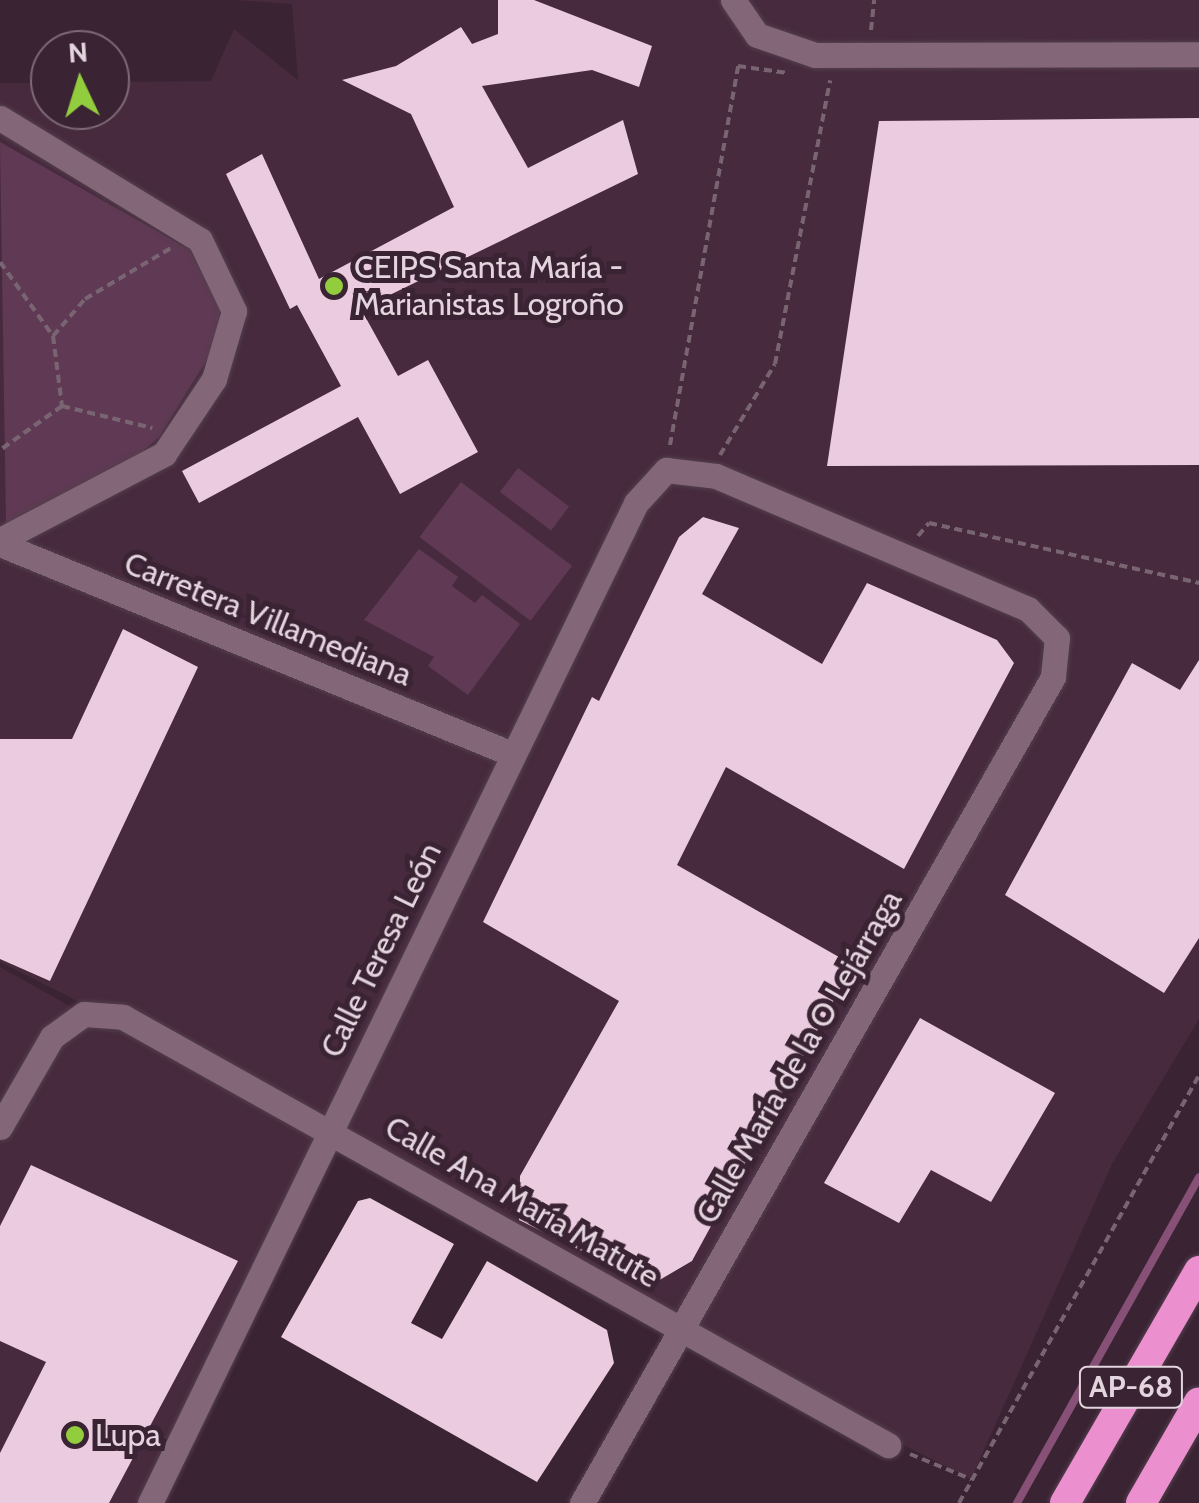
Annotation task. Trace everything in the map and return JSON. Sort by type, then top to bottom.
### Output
[{"type":"highway","name":"AP-68","points":[[1065,1503],[1199,1271]]},
{"type":"highway","name":"AP-68","points":[[1142,1503],[1199,1402]]},
{"type":"street","points":[[734,0],[770,41],[835,54],[1199,54]]},
{"type":"street","points":[[0,118],[186,232],[215,260],[234,311],[214,379],[164,454],[0,542]]},
{"type":"street","points":[[666,470],[705,474],[902,555]]},
{"type":"street","name":"Calle Teresa León","points":[[150,1503],[636,503],[666,470]]},
{"type":"street","name":"Carretera Villamediana","points":[[0,542],[512,754]]},
{"type":"street","name":"Calle María de la O Lejárraga","points":[[582,1503],[1053,677],[1056,638],[1028,608],[902,555]]},
{"type":"street","name":"Calle Ana María Matute","points":[[0,1127],[52,1037],[84,1014],[123,1016],[331,1129],[680,1332],[888,1444]]},
{"type":"path","points":[[868,54],[874,0]]},
{"type":"path","points":[[705,474],[755,410],[776,364],[835,54]]},
{"type":"path","points":[[666,470],[738,66],[791,74]]},
{"type":"path","points":[[810,78],[830,81]]},
{"type":"path","points":[[53,336],[85,299],[186,232]]},
{"type":"path","points":[[0,262],[53,336],[62,406]]},
{"type":"path","points":[[0,450],[62,406],[145,419],[164,454]]},
{"type":"path","points":[[902,555],[930,523],[1199,583]]},
{"type":"path","points":[[959,1503],[1199,1074]]},
{"type":"path","points":[[888,1444],[971,1479]]},
{"type":"shaded area","points":[[235,0],[1199,0],[1199,1019],[1112,1164],[971,1479],[680,1332],[331,1130],[150,1503],[0,1503],[0,967],[84,1014],[103,1014],[0,962],[0,534],[26,544],[22,519],[0,525],[0,83],[30,83],[30,130],[130,130],[130,82],[211,81],[234,29],[298,80],[292,4]],"holes":[[[197,598],[257,620],[378,673]]]},
{"type":"shaded area","points":[[0,142],[190,250],[220,309],[221,337],[159,437],[123,468],[6,525]]},
{"type":"shaded area","points":[[518,468],[569,507],[551,530],[500,492]]},
{"type":"shaded area","points":[[461,482],[572,566],[530,621],[419,537]]},
{"type":"shaded area","points":[[419,549],[458,577],[452,586],[475,603],[482,595],[520,624],[468,695],[428,666],[434,657],[364,620]]},
{"type":"building","points":[[498,0],[534,0],[652,46],[639,87],[592,70],[482,86],[528,168],[623,120],[638,174],[361,309],[398,376],[428,360],[478,452],[400,494],[358,417],[199,503],[182,471],[341,386],[297,305],[290,309],[226,174],[262,154],[319,279],[454,207],[411,114],[342,80],[396,66],[461,27],[472,44],[498,34]]},
{"type":"building","points":[[1199,118],[1199,465],[827,466],[879,121]]},
{"type":"building","points":[[703,517],[739,528],[702,594],[822,664],[867,583],[997,640],[1014,663],[904,869],[726,767],[677,865],[853,965],[692,1261],[651,1285],[519,1220],[520,1176],[619,1001],[483,922],[592,697],[599,701],[679,537]]},
{"type":"building","points":[[123,629],[198,667],[50,981],[0,959],[0,739],[72,739]]},
{"type":"building","points":[[1199,660],[1199,938],[1164,993],[1005,895],[1132,663],[1180,690]]},
{"type":"building","points":[[920,1018],[1055,1093],[991,1202],[931,1170],[899,1223],[824,1183]]},
{"type":"building","points":[[31,1165],[238,1261],[109,1503],[0,1503],[0,1453],[46,1362],[0,1341],[0,1226]]},
{"type":"building","points":[[370,1198],[454,1244],[411,1323],[442,1339],[487,1261],[607,1330],[614,1363],[537,1482],[281,1337],[358,1201]]},
{"type":"waterway","points":[[1017,1503],[1199,1177]]},
{"type":"place","name":"CEIPS Santa María - Marianistas Logroño","points":[[334,286]]},
{"type":"place","name":"Lupa","points":[[75,1435]]}]
